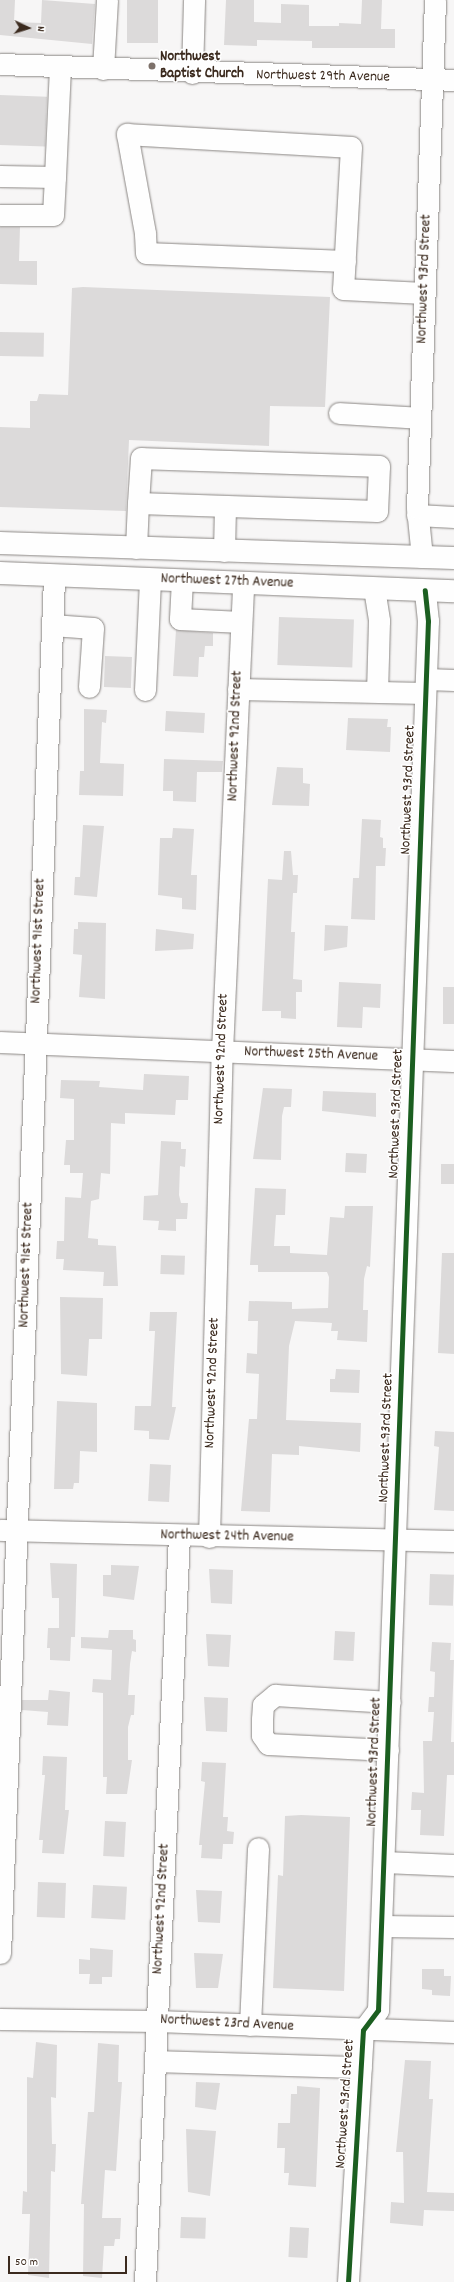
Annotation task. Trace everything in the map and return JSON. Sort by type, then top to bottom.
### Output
[{"type":"main road","name":"Northwest 27th Avenue","points":[[0,543],[454,558]]},
{"type":"main road","points":[[224,551],[229,569],[243,582],[267,567],[282,564],[390,568],[422,557]]},
{"type":"main road","name":"Northwest 27th Avenue","points":[[0,573],[454,591]]},
{"type":"street","points":[[103,69],[107,0]]},
{"type":"street","points":[[192,74],[194,0]]},
{"type":"street","name":"Northwest 93rd Street","points":[[422,557],[417,515],[435,0]]},
{"type":"street","name":"Northwest 29th Avenue","points":[[0,64],[192,74],[454,80]]},
{"type":"street","points":[[0,215],[53,216],[60,67]]},
{"type":"street","points":[[345,261],[146,253],[145,233],[127,134],[350,147],[345,261],[343,290],[424,294]]},
{"type":"street","points":[[0,176],[55,177]]},
{"type":"street","points":[[339,412],[420,418]]},
{"type":"street","points":[[136,548],[138,503],[140,458],[379,466],[377,511],[138,503]]},
{"type":"street","points":[[224,551],[226,506]]},
{"type":"street","points":[[417,515],[454,517]]},
{"type":"street","name":"Northwest 91st Street","points":[[0,1953],[9,1530],[35,1044],[54,576]]},
{"type":"street","points":[[145,690],[150,579]]},
{"type":"street","points":[[182,580],[180,619],[241,622]]},
{"type":"street","name":"Northwest 92nd Street","points":[[209,1537],[222,1051],[243,582]]},
{"type":"street","points":[[374,588],[379,621],[377,691]]},
{"type":"street","name":"Northwest 93rd Street","points":[[348,2282],[363,2030],[378,2010],[396,1540],[411,1059],[426,686],[425,590]]},
{"type":"street","points":[[52,626],[93,628],[89,687]]},
{"type":"street","points":[[238,689],[377,691],[426,686],[454,680]]},
{"type":"street","name":"Northwest 25th Avenue","points":[[0,1042],[454,1061]]},
{"type":"street","name":"Northwest 24th Avenue","points":[[9,1530],[209,1537],[454,1541]]},
{"type":"street","name":"Northwest 92nd Street","points":[[145,2282],[178,1536]]},
{"type":"street","points":[[388,1750],[268,1744],[262,1735],[262,1719],[263,1706],[268,1698],[276,1695],[390,1702]]},
{"type":"street","points":[[250,2025],[258,1848]]},
{"type":"street","points":[[384,1862],[454,1865]]},
{"type":"street","points":[[381,1926],[454,1927]]},
{"type":"street","name":"Northwest 23rd Avenue","points":[[0,2020],[157,2021],[363,2030],[454,2032]]},
{"type":"street","points":[[155,2062],[361,2067]]},
{"type":"building","points":[[0,0],[15,0],[14,22],[41,23],[42,0],[95,4],[92,44],[0,35]]},
{"type":"building","points":[[127,0],[158,0],[158,43],[127,43]]},
{"type":"building","points":[[226,0],[254,0],[254,22],[281,23],[281,4],[309,5],[309,26],[339,26],[339,23],[361,24],[362,0],[382,0],[381,29],[395,29],[395,48],[312,48],[312,41],[257,40],[257,46],[224,45]]},
{"type":"building","points":[[0,95],[47,97],[45,147],[0,145]]},
{"type":"building","points":[[0,227],[20,227],[19,261],[37,261],[37,285],[0,284]]},
{"type":"building","points":[[83,287],[330,297],[325,407],[270,406],[269,446],[129,440],[126,511],[0,507],[0,427],[30,428],[30,401],[37,401],[39,394],[68,395],[72,288]]},
{"type":"building","points":[[0,332],[44,333],[44,357],[0,356]]},
{"type":"building","points":[[279,617],[354,620],[352,668],[277,665]]},
{"type":"building","points":[[176,630],[213,633],[213,646],[205,646],[204,657],[199,657],[198,677],[173,676]]},
{"type":"building","points":[[105,656],[132,657],[131,688],[104,687]]},
{"type":"building","points":[[84,709],[107,710],[106,723],[102,722],[100,763],[124,764],[123,796],[79,795],[80,771],[84,771]]},
{"type":"building","points":[[166,711],[205,713],[204,733],[165,731]]},
{"type":"building","points":[[348,718],[388,719],[387,727],[391,727],[390,752],[346,750]]},
{"type":"building","points":[[164,759],[223,761],[222,772],[197,772],[196,802],[173,801],[173,791],[163,791]]},
{"type":"building","points":[[277,767],[303,768],[303,783],[310,784],[309,806],[272,805]]},
{"type":"building","points":[[362,819],[381,820],[380,837],[383,838],[383,848],[386,848],[385,866],[376,866],[375,920],[351,919],[353,878],[359,878]]},
{"type":"building","points":[[83,825],[104,826],[97,897],[74,895],[75,877],[80,877]]},
{"type":"building","points":[[173,828],[194,829],[191,875],[197,875],[196,910],[182,909],[182,898],[158,895],[160,838],[172,838]]},
{"type":"building","points":[[284,851],[291,851],[293,875],[298,875],[297,893],[293,893],[291,932],[295,932],[293,979],[302,980],[302,992],[296,992],[296,1019],[281,1018],[281,1011],[262,1011],[268,879],[282,880]]},
{"type":"building","points":[[78,922],[106,923],[105,999],[79,997],[82,955],[73,954],[74,929],[78,929]]},
{"type":"building","points":[[325,925],[348,926],[347,947],[324,951]]},
{"type":"building","points":[[156,929],[194,934],[193,949],[155,951]]},
{"type":"building","points":[[339,982],[381,984],[380,1008],[363,1007],[362,1028],[337,1027]]},
{"type":"building","points":[[443,987],[454,987],[454,1024],[443,1024]]},
{"type":"building","points":[[144,1074],[189,1076],[188,1100],[176,1100],[175,1115],[125,1113],[125,1124],[111,1123],[110,1174],[101,1173],[99,1199],[91,1201],[88,1238],[98,1239],[98,1245],[116,1246],[118,1286],[103,1286],[104,1272],[63,1270],[64,1259],[56,1259],[57,1241],[64,1241],[65,1197],[81,1198],[83,1173],[70,1173],[70,1165],[64,1165],[66,1140],[74,1140],[74,1099],[60,1098],[61,1080],[100,1081],[99,1087],[143,1090]]},
{"type":"building","points":[[263,1088],[292,1089],[291,1107],[284,1107],[282,1116],[281,1160],[253,1159]]},
{"type":"building","points":[[323,1091],[376,1093],[376,1117],[322,1111]]},
{"type":"building","points":[[161,1141],[181,1142],[181,1149],[186,1149],[185,1167],[180,1166],[179,1195],[181,1203],[188,1203],[187,1219],[176,1219],[176,1231],[158,1230],[159,1221],[143,1220],[144,1196],[158,1195]]},
{"type":"building","points":[[346,1153],[367,1154],[366,1173],[345,1172]]},
{"type":"building","points":[[441,1164],[454,1164],[454,1184],[441,1184]]},
{"type":"building","points":[[255,1188],[286,1189],[285,1215],[276,1215],[274,1246],[290,1246],[290,1253],[327,1255],[330,1217],[344,1218],[345,1206],[373,1206],[370,1267],[367,1266],[364,1279],[363,1310],[368,1310],[367,1342],[337,1340],[338,1331],[331,1331],[332,1323],[295,1321],[289,1346],[286,1420],[361,1423],[360,1452],[299,1446],[299,1455],[272,1454],[270,1512],[241,1511],[249,1419],[257,1419],[259,1374],[246,1373],[247,1353],[257,1354],[258,1321],[248,1321],[249,1301],[292,1302],[292,1309],[328,1308],[329,1277],[327,1272],[258,1272],[258,1265],[250,1265]]},
{"type":"building","points":[[442,1253],[454,1253],[454,1354],[438,1353]]},
{"type":"building","points":[[161,1255],[185,1256],[184,1275],[160,1274]]},
{"type":"building","points":[[60,1297],[103,1298],[102,1339],[89,1339],[87,1376],[61,1374]]},
{"type":"building","points":[[150,1312],[177,1312],[172,1407],[176,1407],[169,1440],[149,1439],[149,1431],[134,1430],[135,1406],[151,1406],[155,1331],[149,1331]]},
{"type":"building","points":[[336,1369],[360,1370],[359,1393],[330,1392],[330,1379],[335,1379]]},
{"type":"building","points":[[57,1401],[97,1403],[97,1452],[80,1451],[79,1483],[74,1483],[73,1489],[54,1489]]},
{"type":"building","points":[[435,1431],[454,1432],[454,1511],[434,1510],[439,1447],[434,1446]]},
{"type":"building","points":[[150,1464],[171,1465],[169,1502],[148,1501]]},
{"type":"building","points":[[50,1563],[77,1564],[75,1637],[71,1637],[70,1661],[50,1660],[50,1648],[47,1648],[48,1628],[59,1628],[59,1598],[52,1598]]},
{"type":"building","points":[[111,1565],[139,1566],[134,1600],[103,1596],[103,1575],[111,1575]]},
{"type":"building","points":[[209,1569],[233,1570],[232,1604],[211,1603]]},
{"type":"building","points":[[430,1574],[454,1575],[453,1606],[429,1605]]},
{"type":"building","points":[[109,1630],[133,1630],[133,1639],[136,1640],[136,1652],[132,1651],[130,1664],[128,1695],[135,1695],[134,1715],[131,1715],[128,1727],[128,1760],[132,1760],[127,1794],[106,1794],[107,1777],[103,1777],[103,1693],[92,1692],[93,1679],[111,1680],[112,1650],[81,1648],[81,1637],[108,1638]]},
{"type":"building","points":[[335,1631],[355,1632],[353,1661],[333,1660]]},
{"type":"building","points":[[206,1634],[231,1635],[229,1667],[208,1666]]},
{"type":"building","points":[[432,1642],[451,1643],[450,1660],[454,1660],[451,1742],[454,1742],[454,1775],[447,1775],[444,1836],[420,1835],[421,1810],[411,1810],[412,1792],[424,1793],[423,1741],[432,1741],[434,1712],[428,1712],[429,1697],[434,1697],[435,1672],[430,1671]]},
{"type":"building","points":[[49,1690],[70,1692],[68,1726],[47,1725],[48,1712],[22,1710],[22,1700],[48,1700]]},
{"type":"building","points":[[204,1697],[228,1698],[227,1732],[206,1731]]},
{"type":"building","points":[[43,1756],[67,1757],[65,1810],[69,1810],[64,1854],[42,1853],[43,1840],[39,1840],[45,1775],[42,1775]]},
{"type":"building","points":[[202,1762],[226,1763],[223,1817],[228,1817],[227,1831],[234,1832],[233,1844],[223,1844],[222,1859],[201,1858],[202,1845],[199,1845],[205,1782],[201,1781]]},
{"type":"building","points":[[301,1815],[350,1817],[344,1991],[273,1988],[278,1875],[283,1876],[285,1816]]},
{"type":"building","points":[[105,1821],[126,1822],[124,1857],[103,1856]]},
{"type":"building","points":[[38,1882],[66,1883],[65,1918],[37,1917]]},
{"type":"building","points":[[93,1885],[127,1887],[125,1920],[91,1918]]},
{"type":"building","points":[[196,1890],[222,1891],[220,1923],[198,1922]]},
{"type":"building","points":[[90,1948],[113,1950],[112,1977],[102,1977],[102,1984],[89,1984],[90,1974],[79,1974],[79,1959],[90,1960]]},
{"type":"building","points":[[194,1953],[223,1954],[218,1988],[196,1988]]},
{"type":"building","points":[[422,1969],[444,1969],[444,1976],[451,1976],[450,1996],[432,1995],[432,1990],[422,1989]]},
{"type":"building","points":[[36,2042],[57,2045],[56,2098],[51,2097],[52,2144],[56,2144],[55,2172],[51,2171],[49,2278],[28,2275],[30,2214],[22,2214],[23,2191],[27,2192],[27,2077],[33,2078]]},
{"type":"building","points":[[98,2043],[119,2045],[118,2082],[122,2082],[116,2171],[105,2170],[102,2218],[121,2218],[120,2239],[115,2239],[114,2246],[104,2246],[102,2278],[83,2276],[84,2204],[81,2204],[88,2112],[94,2112]]},
{"type":"building","points":[[405,2060],[431,2061],[429,2099],[433,2099],[427,2192],[454,2193],[454,2211],[424,2210],[423,2226],[390,2223],[391,2202],[404,2203],[403,2152],[396,2152]]},
{"type":"building","points":[[196,2082],[220,2083],[216,2110],[195,2107]]},
{"type":"building","points":[[297,2086],[320,2088],[316,2187],[288,2185],[289,2173],[284,2173],[285,2148],[277,2148],[278,2123],[290,2123],[291,2094],[297,2094]]},
{"type":"building","points":[[186,2129],[216,2131],[210,2196],[188,2192]]},
{"type":"building","points":[[181,2217],[206,2218],[205,2239],[180,2238]]},
{"type":"building","points":[[290,2227],[309,2228],[307,2258],[288,2257]]},
{"type":"cycle path","points":[[348,2282],[363,2030],[378,2010],[428,621],[425,590]]},
{"type":"place","name":"Northwest Baptist Church","points":[[152,66]]}]
